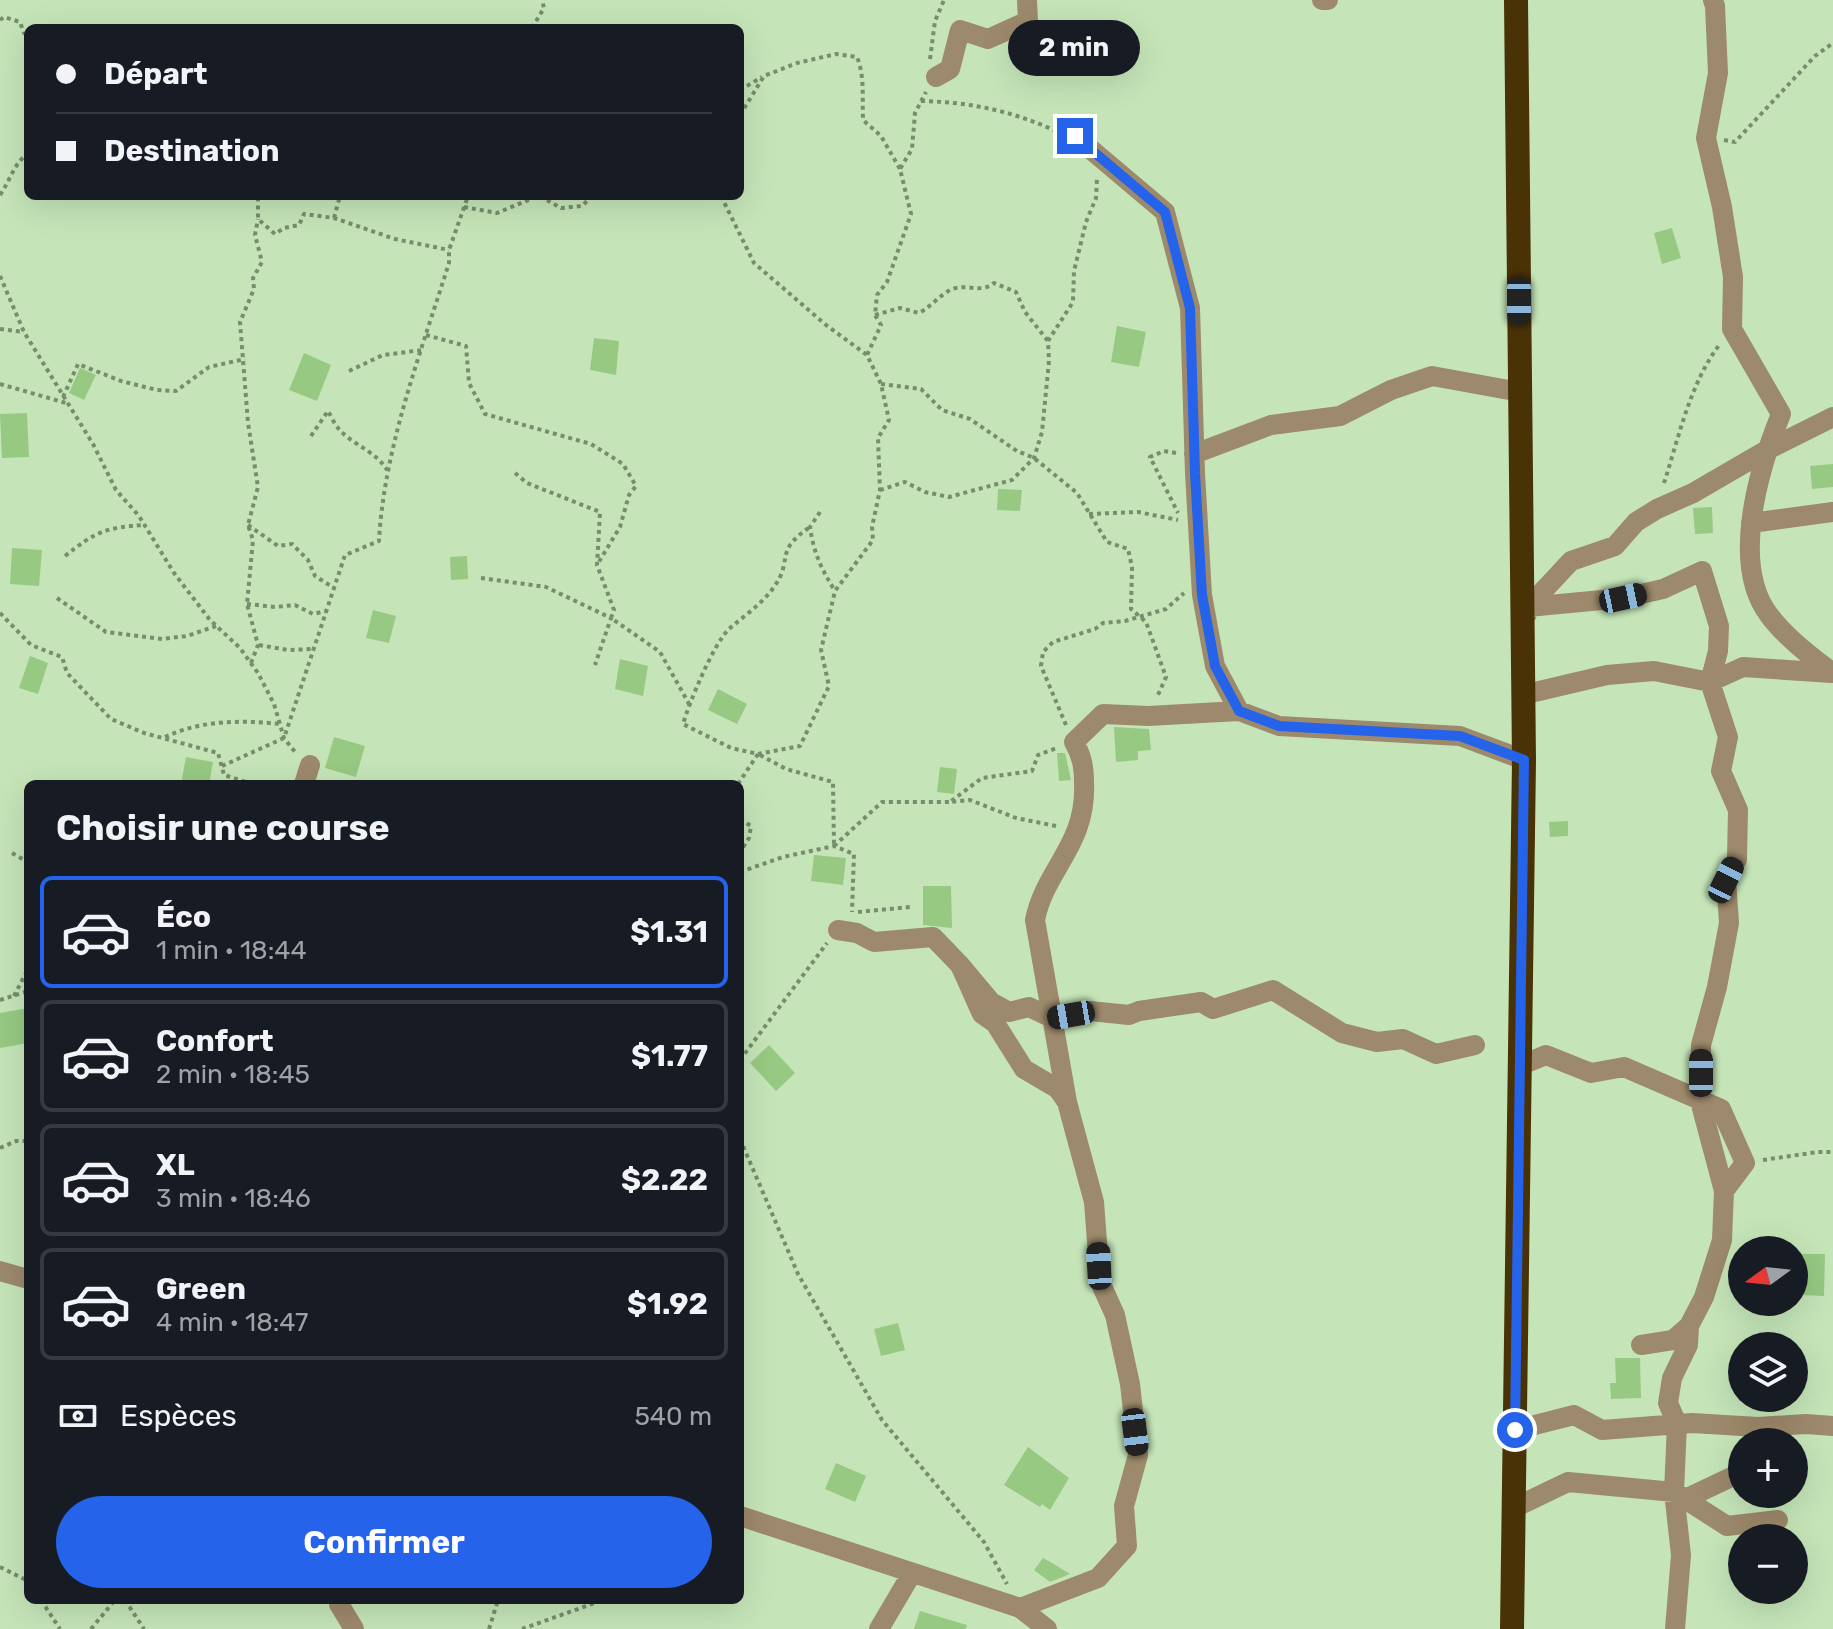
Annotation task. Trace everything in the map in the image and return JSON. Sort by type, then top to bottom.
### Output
[{"type":"highway","points":[[1512,1629],[1524,760],[1516,0]]},
{"type":"street","points":[[936,77],[950,69],[960,30],[988,39],[1028,21],[1027,0]]},
{"type":"street","points":[[1713,0],[1718,73],[1706,138],[1722,207],[1733,277],[1732,329],[1781,414],[1767,450],[1751,523],[1751,579],[1768,615],[1833,673]]},
{"type":"street","points":[[1075,136],[1165,212],[1190,308],[1201,581],[1215,666],[1239,711]]},
{"type":"street","points":[[1194,454],[1271,425],[1340,416],[1391,390],[1432,376],[1520,392]]},
{"type":"street","points":[[1523,633],[1528,607],[1571,561],[1615,546],[1636,522],[1657,509],[1693,493],[1767,450],[1833,417]]},
{"type":"street","points":[[1751,523],[1833,512]]},
{"type":"street","points":[[1528,607],[1623,598],[1663,589],[1702,571],[1719,626],[1718,651],[1710,682],[1728,737],[1721,771],[1738,810],[1737,859],[1726,880],[1729,923],[1717,987],[1701,1045],[1700,1101],[1724,1191],[1722,1240],[1704,1297],[1689,1326],[1673,1340],[1641,1345]]},
{"type":"street","points":[[1522,695],[1607,675],[1654,671],[1710,682],[1743,667],[1833,673]]},
{"type":"street","points":[[1020,1608],[1098,1578],[1127,1546],[1124,1506],[1138,1455],[1130,1384],[1115,1315],[1100,1282],[1094,1202],[1067,1102],[1035,920],[1038,903],[1078,830],[1085,798],[1084,765],[1074,742],[1103,714],[1148,716],[1239,711],[1279,726],[1460,736],[1524,760]]},
{"type":"street","points":[[838,930],[857,933],[874,942],[933,937],[991,1002],[1009,1012],[1029,1007],[1052,1018],[1090,1011],[1129,1015],[1201,1002],[1213,1009],[1273,990],[1342,1033],[1377,1042],[1403,1039],[1436,1054],[1475,1045]]},
{"type":"street","points":[[960,965],[982,1014],[995,1023],[1024,1069],[1058,1089],[1067,1102]]},
{"type":"street","points":[[1519,1066],[1546,1055],[1591,1073],[1624,1067],[1721,1109],[1745,1163],[1724,1191]]},
{"type":"street","points":[[0,1271],[24,1278]]},
{"type":"street","points":[[1675,1629],[1681,1555],[1680,1496],[1677,1424],[1668,1403],[1672,1378],[1688,1345],[1689,1326]]},
{"type":"street","points":[[1515,1430],[1574,1415],[1602,1430],[1677,1424],[1764,1428]]},
{"type":"street","points":[[1808,1431],[1833,1426]]},
{"type":"street","points":[[1680,1496],[1728,1478]]},
{"type":"street","points":[[1514,1508],[1568,1482],[1680,1496],[1727,1526],[1778,1520]]},
{"type":"street","points":[[1703,1510],[1728,1486]]},
{"type":"street","points":[[744,1517],[1020,1608],[1047,1629]]},
{"type":"street","points":[[879,1629],[912,1573]]},
{"type":"street","points":[[339,1604],[354,1629]]},
{"type":"path","points":[[534,24],[544,8],[542,0]]},
{"type":"path","points":[[900,169],[912,149],[915,113],[936,77],[928,55],[935,21],[944,0]]},
{"type":"path","points":[[0,20],[4,17],[20,22],[24,33]]},
{"type":"path","points":[[1706,138],[1735,142],[1815,56],[1833,43]]},
{"type":"path","points":[[744,88],[797,63],[836,54],[857,57],[864,75],[861,85],[863,120],[881,136],[900,169],[911,214],[887,282],[877,295],[875,315],[881,325],[867,355]]},
{"type":"path","points":[[744,108],[764,76]]},
{"type":"path","points":[[921,101],[981,105],[1075,136]]},
{"type":"path","points":[[880,490],[905,482],[925,492],[949,497],[1012,480],[1034,458],[1042,432],[1048,341],[1073,302],[1074,271],[1086,222],[1096,198],[1094,152]]},
{"type":"path","points":[[0,195],[10,180],[14,164],[24,156]]},
{"type":"path","points":[[251,663],[258,645],[247,604],[253,540],[248,525],[258,487],[248,423],[240,322],[254,289],[253,278],[262,262],[255,235],[258,200]]},
{"type":"path","points":[[334,218],[339,200]]},
{"type":"path","points":[[222,766],[284,738],[345,555],[379,541],[381,507],[389,472],[449,263],[449,250],[467,200]]},
{"type":"path","points":[[464,207],[497,213],[529,200]]},
{"type":"path","points":[[546,200],[561,208],[582,206],[588,200]]},
{"type":"path","points":[[723,200],[754,263],[826,325],[867,355],[881,384],[889,420],[878,438],[880,490],[872,527],[873,540],[835,591],[821,650],[829,686],[800,746],[758,754],[741,780]]},
{"type":"path","points":[[258,219],[275,234],[284,228],[299,225],[304,214],[334,218],[395,239],[449,250]]},
{"type":"path","points":[[0,276],[24,332],[93,444],[116,490],[145,525],[174,573],[216,626],[251,663],[274,704],[284,738],[307,775]]},
{"type":"path","points":[[875,315],[900,308],[919,313],[934,306],[939,297],[954,288],[988,288],[994,283],[1016,292],[1025,312],[1048,341]]},
{"type":"path","points":[[0,329],[24,332]]},
{"type":"path","points":[[1657,509],[1689,406],[1710,358],[1732,329]]},
{"type":"path","points":[[426,335],[466,346],[469,383],[485,414],[591,444],[623,464],[636,486],[629,495],[620,527],[597,565]]},
{"type":"path","points":[[349,371],[383,355],[422,350]]},
{"type":"path","points":[[63,397],[78,364],[121,381],[157,390],[176,391],[209,367],[245,359]]},
{"type":"path","points":[[0,384],[57,403],[67,403]]},
{"type":"path","points":[[881,384],[921,389],[942,410],[970,419],[1017,451],[1034,458],[1077,493],[1107,542],[1128,549],[1132,567],[1131,609],[1146,622],[1166,677],[1148,716]]},
{"type":"path","points":[[311,436],[328,411],[339,429],[366,452],[380,458],[389,472]]},
{"type":"path","points":[[1194,454],[1164,451],[1150,457],[1175,512],[1198,524]]},
{"type":"path","points":[[515,473],[527,483],[600,512],[597,565],[614,610],[595,665]]},
{"type":"path","points":[[820,512],[810,527],[794,537],[785,550],[783,572],[773,589],[744,619],[726,631],[689,704],[683,724],[731,748],[758,754],[786,769],[833,782],[834,846]]},
{"type":"path","points":[[1089,514],[1138,512],[1198,524]]},
{"type":"path","points":[[65,556],[91,535],[124,526],[145,525]]},
{"type":"path","points":[[248,525],[278,546],[292,544],[308,560],[315,576],[334,588]]},
{"type":"path","points":[[810,527],[817,561],[835,591]]},
{"type":"path","points":[[481,578],[546,587],[611,618],[660,652],[689,704]]},
{"type":"path","points":[[950,802],[982,778],[1032,771],[1038,755],[1074,742],[1041,666],[1043,652],[1053,642],[1095,629],[1103,623],[1125,621],[1166,609],[1189,585],[1201,581]]},
{"type":"path","points":[[57,598],[106,632],[162,639],[187,636],[216,626]]},
{"type":"path","points":[[247,604],[275,607],[295,605],[313,614],[326,611]]},
{"type":"path","points":[[0,613],[31,645],[62,657],[67,673],[111,719],[162,738],[218,753],[224,775],[240,780]]},
{"type":"path","points":[[258,645],[288,650],[312,649]]},
{"type":"path","points":[[162,738],[192,726],[231,721],[280,724]]},
{"type":"path","points":[[744,871],[783,857],[834,846],[882,802],[970,800],[1016,818],[1078,830]]},
{"type":"path","points":[[744,822],[751,826],[744,846]]},
{"type":"path","points":[[744,1055],[852,913],[854,854],[834,846]]},
{"type":"path","points":[[12,853],[24,860]]},
{"type":"path","points":[[852,913],[910,907]]},
{"type":"path","points":[[14,996],[24,977]]},
{"type":"path","points":[[0,1000],[24,992]]},
{"type":"path","points":[[0,1148],[24,1141]]},
{"type":"path","points":[[744,1148],[798,1274],[882,1420],[984,1542],[1020,1608]]},
{"type":"path","points":[[1745,1163],[1833,1152]]},
{"type":"path","points":[[0,1567],[24,1579]]},
{"type":"path","points":[[44,1604],[60,1629]]},
{"type":"path","points":[[91,1629],[112,1604]]},
{"type":"path","points":[[128,1604],[144,1629]]},
{"type":"path","points":[[489,1629],[497,1604]]},
{"type":"path","points":[[522,1629],[592,1604]]},
{"type":"building","points":[[1056,27],[1059,46],[1035,48],[1034,33],[1038,29]]},
{"type":"building","points":[[1672,228],[1681,258],[1662,264],[1654,233]]},
{"type":"building","points":[[1117,326],[1146,332],[1139,367],[1111,362]]},
{"type":"building","points":[[594,338],[619,341],[616,375],[590,370]]},
{"type":"building","points":[[304,353],[331,365],[317,401],[289,390]]},
{"type":"building","points":[[80,368],[96,375],[84,400],[69,393]]},
{"type":"building","points":[[27,413],[29,457],[2,458],[0,414]]},
{"type":"building","points":[[1833,464],[1833,487],[1812,489],[1810,466]]},
{"type":"building","points":[[998,489],[1022,490],[1020,511],[997,510]]},
{"type":"building","points":[[1712,507],[1713,533],[1695,534],[1693,508]]},
{"type":"building","points":[[12,548],[42,550],[39,586],[10,584]]},
{"type":"building","points":[[467,556],[468,579],[451,580],[450,557]]},
{"type":"building","points":[[373,610],[396,616],[389,643],[366,638]]},
{"type":"building","points":[[30,656],[48,663],[38,694],[19,688]]},
{"type":"building","points":[[620,659],[648,666],[643,696],[615,689]]},
{"type":"building","points":[[718,689],[747,704],[737,724],[708,710]]},
{"type":"building","points":[[1114,727],[1149,729],[1151,750],[1138,751],[1138,760],[1116,762]]},
{"type":"building","points":[[334,737],[365,746],[356,777],[325,768]]},
{"type":"building","points":[[1057,753],[1065,753],[1071,780],[1059,781]]},
{"type":"building","points":[[186,757],[213,762],[210,780],[182,780]]},
{"type":"building","points":[[940,767],[957,769],[954,794],[937,792]]},
{"type":"building","points":[[1568,821],[1568,836],[1550,837],[1549,822]]},
{"type":"building","points":[[814,855],[846,858],[843,885],[811,881]]},
{"type":"building","points":[[923,886],[951,886],[952,928],[923,925]]},
{"type":"building","points":[[24,1009],[24,1044],[0,1048],[0,1013]]},
{"type":"building","points":[[769,1045],[795,1073],[776,1091],[750,1063]]},
{"type":"building","points":[[1808,1254],[1825,1254],[1824,1296],[1808,1295]]},
{"type":"building","points":[[898,1323],[905,1350],[881,1356],[874,1329]]},
{"type":"building","points":[[1615,1358],[1640,1358],[1641,1398],[1611,1399],[1610,1383],[1616,1383]]},
{"type":"building","points":[[1028,1447],[1069,1478],[1050,1510],[1004,1485]]},
{"type":"building","points":[[836,1463],[866,1476],[855,1502],[825,1489]]},
{"type":"building","points":[[1043,1558],[1070,1574],[1050,1582],[1034,1570]]},
{"type":"building","points":[[920,1611],[967,1625],[966,1629],[914,1629]]},
{"type":"route","points":[[1075,136],[1165,212],[1190,308],[1202,595],[1215,666],[1239,711],[1279,726],[1460,736],[1524,760],[1515,1430]]}]
